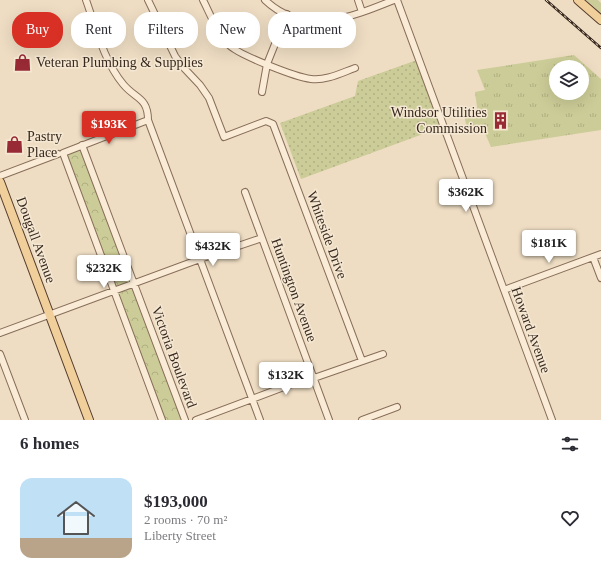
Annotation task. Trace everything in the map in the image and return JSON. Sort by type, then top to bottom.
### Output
[{"type":"main road","points":[[578,0],[601,20]]},
{"type":"main road","name":"Dougall Avenue","points":[[0,182],[88,420]]},
{"type":"street","points":[[86,0],[106,56],[124,85],[145,104],[148,111],[148,120],[260,420]]},
{"type":"street","name":"Whiteside Drive","points":[[148,0],[175,56],[183,68],[200,85],[209,98],[224,136],[266,121],[273,124],[362,361]]},
{"type":"street","points":[[203,0],[218,31],[230,46],[244,56],[310,79],[325,78],[355,68]]},
{"type":"street","points":[[265,0],[271,6],[283,12]]},
{"type":"street","points":[[358,0],[362,12]]},
{"type":"street","points":[[356,14],[394,0]]},
{"type":"street","name":"Howard Avenue","points":[[397,0],[552,420]]},
{"type":"street","points":[[262,92],[267,64],[273,48]]},
{"type":"street","points":[[0,176],[148,120]]},
{"type":"street","name":"Victoria Boulevard","points":[[82,145],[185,420]]},
{"type":"street","points":[[60,153],[114,290],[162,420]]},
{"type":"street","name":"Huntington Avenue","points":[[245,192],[329,420]]},
{"type":"street","points":[[0,333],[200,258],[262,238]]},
{"type":"street","points":[[504,290],[601,254]]},
{"type":"street","points":[[593,257],[601,278]]},
{"type":"street","points":[[0,354],[25,420]]},
{"type":"street","points":[[196,420],[383,354]]},
{"type":"street","points":[[362,420],[397,408]]},
{"type":"street","points":[[381,414],[383,420]]},
{"type":"green space","points":[[586,0],[598,0],[601,3],[601,13]]},
{"type":"green space","points":[[574,55],[580,60],[549,60],[549,100],[589,100],[589,68],[601,79],[601,130],[491,147],[484,131],[468,133],[464,115],[478,114],[475,92],[485,90],[477,70]]},
{"type":"green space","points":[[417,60],[442,127],[301,179],[280,123],[355,96],[358,81]]},
{"type":"green space","points":[[80,148],[131,281],[118,286],[115,285],[67,154]]},
{"type":"green space","points":[[133,288],[183,420],[165,420],[119,295],[120,292]]},
{"type":"railway","points":[[546,0],[601,48]]},
{"type":"place","name":"Veteran Plumbing & Supplies","points":[[23,62]]},
{"type":"place","name":"Windsor Utilities Commission","points":[[500,120]]},
{"type":"place","name":"Pastry Place","points":[[14,144]]}]
